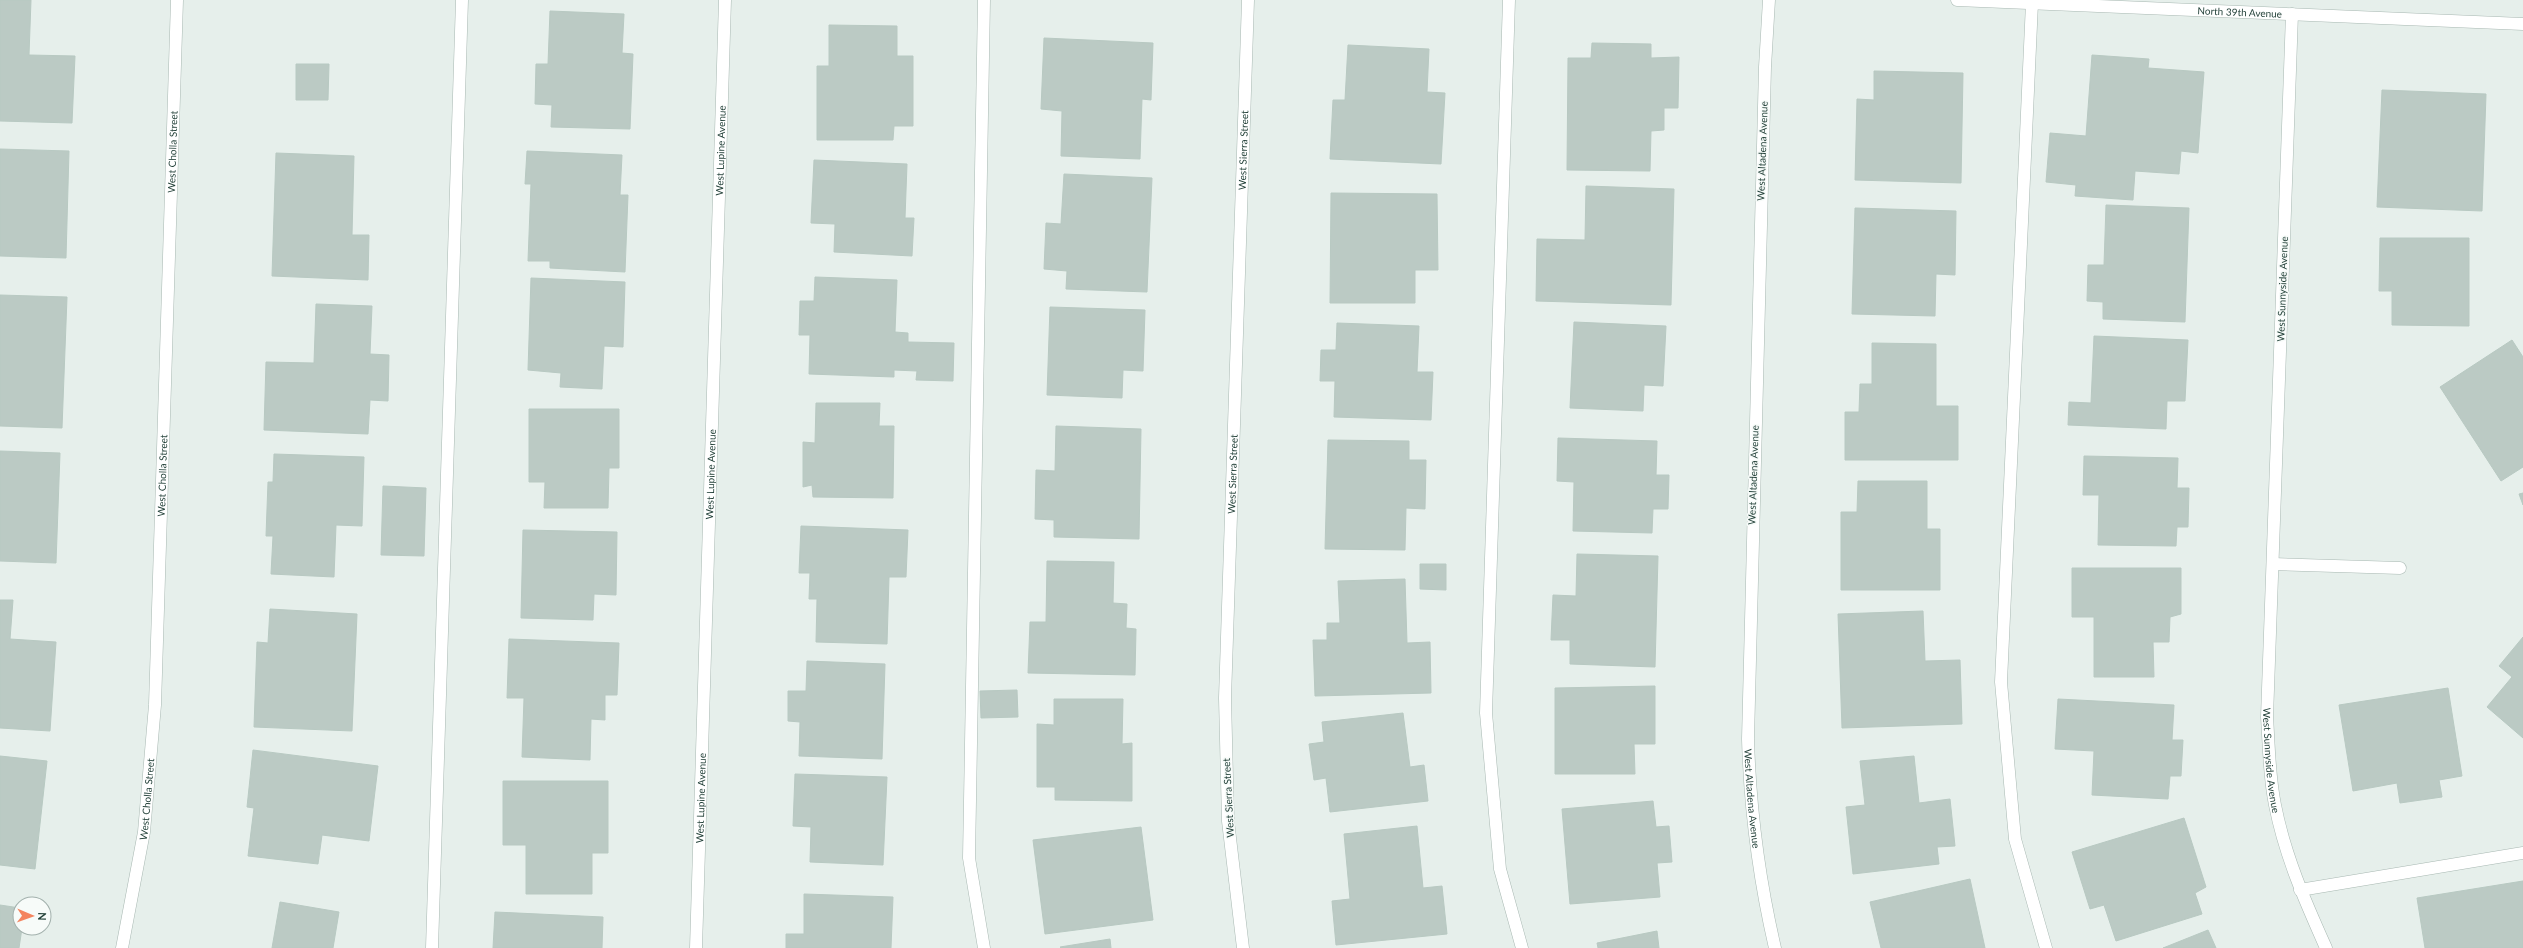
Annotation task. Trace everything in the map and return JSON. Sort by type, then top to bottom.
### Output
[{"type":"street","name":"West Cholla Street","points":[[122,948],[144,832],[155,705],[176,0]]},
{"type":"street","points":[[432,948],[462,0]]},
{"type":"street","name":"West Lupine Avenue","points":[[696,948],[725,0]]},
{"type":"street","points":[[984,0],[969,858],[984,948]]},
{"type":"street","name":"West Sierra Street","points":[[1243,948],[1228,822],[1225,698],[1248,0]]},
{"type":"street","points":[[1509,0],[1486,713],[1500,869],[1522,948]]},
{"type":"street","name":"West Altadena Avenue","points":[[1769,0],[1764,83],[1748,739],[1750,799],[1756,850],[1775,948]]},
{"type":"street","name":"North 39th Avenue","points":[[1958,0],[2523,24]]},
{"type":"street","points":[[2032,3],[2001,682],[2015,839],[2046,948]]},
{"type":"street","name":"West Sunnyside Avenue","points":[[2292,14],[2267,717],[2269,760],[2275,804],[2285,847],[2300,890],[2326,948]]},
{"type":"street","points":[[2273,564],[2400,568]]},
{"type":"street","points":[[2300,890],[2523,853]]},
{"type":"building","points":[[0,0],[31,0],[29,55],[75,56],[72,123],[0,121]]},
{"type":"building","points":[[550,11],[624,14],[622,53],[633,54],[630,129],[551,127],[552,105],[535,104],[536,64],[548,64]]},
{"type":"building","points":[[829,25],[897,26],[897,56],[913,56],[913,126],[894,126],[893,140],[817,140],[817,66],[829,66]]},
{"type":"building","points":[[1044,38],[1153,43],[1151,100],[1142,99],[1140,159],[1061,156],[1062,111],[1041,109]]},
{"type":"building","points":[[1592,43],[1651,44],[1651,58],[1679,57],[1678,108],[1664,108],[1664,130],[1651,131],[1650,171],[1567,170],[1568,58],[1591,58]]},
{"type":"building","points":[[1348,45],[1429,49],[1427,92],[1445,93],[1441,164],[1330,159],[1333,100],[1345,100]]},
{"type":"building","points":[[2092,55],[2149,59],[2148,68],[2204,72],[2198,153],[2181,151],[2179,174],[2135,171],[2133,200],[2075,196],[2076,185],[2046,182],[2050,133],[2086,136]]},
{"type":"building","points":[[296,64],[329,64],[328,100],[296,100]]},
{"type":"building","points":[[1874,71],[1963,73],[1961,183],[1855,180],[1857,99],[1874,100]]},
{"type":"building","points":[[2382,90],[2486,94],[2482,211],[2377,207]]},
{"type":"building","points":[[0,149],[69,151],[66,258],[0,256]]},
{"type":"building","points":[[527,151],[622,155],[620,195],[628,195],[625,272],[550,268],[550,261],[528,261],[531,184],[525,184]]},
{"type":"building","points":[[276,153],[354,156],[352,235],[369,235],[368,280],[272,276]]},
{"type":"building","points":[[814,160],[907,164],[905,218],[914,218],[912,256],[834,252],[835,224],[811,223]]},
{"type":"building","points":[[1064,174],[1152,178],[1147,292],[1066,289],[1067,271],[1044,269],[1046,223],[1061,224]]},
{"type":"building","points":[[1586,186],[1674,189],[1671,305],[1536,301],[1537,239],[1585,240]]},
{"type":"building","points":[[1331,193],[1437,194],[1438,270],[1415,270],[1415,303],[1330,303]]},
{"type":"building","points":[[2106,205],[2189,208],[2185,322],[2103,319],[2103,302],[2087,301],[2088,265],[2104,265]]},
{"type":"building","points":[[1855,208],[1956,211],[1955,275],[1936,274],[1935,316],[1852,314]]},
{"type":"building","points":[[2380,238],[2469,238],[2469,326],[2392,325],[2392,291],[2379,291]]},
{"type":"building","points":[[815,277],[897,280],[895,332],[908,333],[908,342],[954,343],[953,381],[916,380],[917,371],[894,370],[894,377],[809,374],[810,335],[799,335],[800,301],[814,301]]},
{"type":"building","points":[[531,278],[625,282],[623,347],[604,346],[602,389],[560,387],[561,373],[528,370]]},
{"type":"building","points":[[0,295],[67,297],[62,428],[0,426]]},
{"type":"building","points":[[316,304],[372,306],[370,354],[389,355],[388,401],[370,400],[368,434],[264,430],[266,362],[314,363]]},
{"type":"building","points":[[1050,307],[1145,310],[1143,371],[1123,370],[1122,398],[1047,395]]},
{"type":"building","points":[[1574,322],[1666,326],[1663,386],[1644,385],[1643,411],[1570,408]]},
{"type":"building","points":[[1337,323],[1419,326],[1417,372],[1433,372],[1431,420],[1334,417],[1335,381],[1320,381],[1321,350],[1336,350]]},
{"type":"building","points":[[2094,336],[2188,340],[2185,401],[2167,401],[2166,429],[2068,425],[2069,402],[2091,403]]},
{"type":"building","points":[[2512,340],[2523,357],[2523,467],[2501,481],[2440,387]]},
{"type":"building","points":[[1872,343],[1936,344],[1936,406],[1958,406],[1958,460],[1845,460],[1845,412],[1859,412],[1860,384],[1872,384]]},
{"type":"building","points":[[816,403],[880,403],[879,426],[894,426],[893,498],[813,497],[812,485],[803,487],[803,442],[815,443]]},
{"type":"building","points":[[529,409],[619,409],[619,468],[609,468],[608,508],[544,508],[545,482],[529,482]]},
{"type":"building","points":[[1056,426],[1141,429],[1139,539],[1054,537],[1054,520],[1035,519],[1036,470],[1055,471]]},
{"type":"building","points":[[1558,438],[1657,441],[1656,475],[1669,475],[1668,509],[1653,509],[1652,533],[1573,531],[1574,482],[1557,481]]},
{"type":"building","points":[[1328,440],[1409,441],[1409,460],[1426,460],[1425,509],[1406,508],[1405,550],[1325,549]]},
{"type":"building","points":[[0,451],[60,453],[56,563],[0,561]]},
{"type":"building","points":[[274,454],[364,457],[362,526],[336,525],[334,577],[271,574],[273,536],[266,536],[268,482],[273,482]]},
{"type":"building","points":[[2084,456],[2178,458],[2177,488],[2189,488],[2188,527],[2177,527],[2176,546],[2098,545],[2099,495],[2083,495]]},
{"type":"building","points":[[1858,481],[1927,481],[1927,529],[1940,529],[1940,590],[1841,590],[1841,512],[1857,512]]},
{"type":"building","points":[[383,486],[426,488],[424,556],[381,555]]},
{"type":"building","points":[[2523,493],[2523,505],[2519,494]]},
{"type":"building","points":[[801,526],[908,530],[906,577],[889,577],[887,644],[816,642],[817,599],[809,599],[810,573],[799,573]]},
{"type":"building","points":[[523,530],[617,532],[616,595],[594,594],[593,620],[521,618]]},
{"type":"building","points":[[1577,554],[1658,556],[1655,667],[1570,664],[1570,640],[1551,640],[1553,595],[1576,596]]},
{"type":"building","points":[[1047,561],[1114,562],[1113,603],[1127,604],[1126,628],[1136,629],[1135,675],[1028,673],[1030,622],[1046,622]]},
{"type":"building","points":[[1420,564],[1446,564],[1446,590],[1420,589]]},
{"type":"building","points":[[2072,568],[2181,568],[2181,614],[2170,617],[2169,642],[2153,642],[2154,677],[2094,677],[2094,617],[2072,617]]},
{"type":"building","points":[[1405,579],[1407,643],[1430,642],[1431,693],[1315,696],[1313,640],[1327,640],[1327,623],[1340,623],[1338,581]]},
{"type":"building","points":[[0,600],[13,600],[10,639],[56,642],[50,731],[0,728]]},
{"type":"building","points":[[270,609],[357,614],[352,731],[254,727],[257,642],[268,643]]},
{"type":"building","points":[[1923,611],[1925,661],[1960,660],[1962,724],[1842,728],[1838,614]]},
{"type":"building","points":[[2523,637],[2523,738],[2487,707],[2512,677],[2499,666]]},
{"type":"building","points":[[509,639],[619,643],[617,695],[605,695],[605,720],[591,719],[590,760],[522,757],[524,698],[507,698]]},
{"type":"building","points":[[807,661],[885,664],[882,759],[799,756],[800,722],[788,721],[788,691],[806,691]]},
{"type":"building","points":[[1655,686],[1655,744],[1634,744],[1635,774],[1555,774],[1555,688]]},
{"type":"building","points":[[2448,688],[2462,776],[2439,780],[2442,797],[2400,803],[2397,783],[2353,791],[2339,705]]},
{"type":"building","points":[[1017,690],[1018,717],[981,718],[980,691]]},
{"type":"building","points":[[1054,699],[1123,699],[1122,744],[1132,743],[1132,801],[1055,800],[1055,787],[1037,787],[1037,724],[1054,725]]},
{"type":"building","points":[[2058,699],[2174,705],[2172,740],[2183,740],[2181,776],[2170,776],[2168,799],[2092,795],[2094,751],[2055,749]]},
{"type":"building","points":[[1403,713],[1410,767],[1424,765],[1428,801],[1330,812],[1326,778],[1314,780],[1309,744],[1324,742],[1322,722]]},
{"type":"building","points":[[253,750],[378,766],[369,841],[322,835],[318,864],[248,856],[254,808],[247,807]]},
{"type":"building","points":[[0,756],[47,761],[35,869],[0,865]]},
{"type":"building","points":[[1914,756],[1919,803],[1950,799],[1955,846],[1937,847],[1939,864],[1853,874],[1846,807],[1865,805],[1860,761]]},
{"type":"building","points":[[795,774],[887,777],[883,865],[810,862],[811,827],[793,826]]},
{"type":"building","points":[[503,781],[608,781],[608,853],[592,853],[592,894],[526,894],[526,845],[503,845]]},
{"type":"building","points":[[1653,801],[1656,827],[1669,826],[1672,862],[1657,863],[1660,897],[1570,904],[1562,809]]},
{"type":"building","points":[[2184,818],[2206,887],[2195,893],[2202,914],[2116,941],[2104,905],[2090,909],[2072,852]]},
{"type":"building","points":[[1417,826],[1423,888],[1442,886],[1447,934],[1336,945],[1332,901],[1350,899],[1344,834]]},
{"type":"building","points":[[1141,827],[1153,920],[1045,934],[1033,840]]},
{"type":"building","points":[[1970,879],[1985,948],[1881,948],[1870,902]]},
{"type":"building","points":[[2523,881],[2523,948],[2425,948],[2417,898]]},
{"type":"building","points":[[804,894],[893,897],[891,948],[786,948],[786,934],[804,934]]},
{"type":"building","points":[[280,902],[339,912],[333,948],[272,948]]},
{"type":"building","points":[[0,905],[12,907],[12,936],[21,936],[19,948],[0,948]]},
{"type":"building","points":[[495,912],[603,917],[602,948],[493,948]]},
{"type":"building","points":[[2208,930],[2216,948],[2163,948]]},
{"type":"building","points":[[1657,931],[1659,948],[1598,948],[1597,943]]},
{"type":"building","points":[[1110,939],[1111,948],[1060,947]]}]
